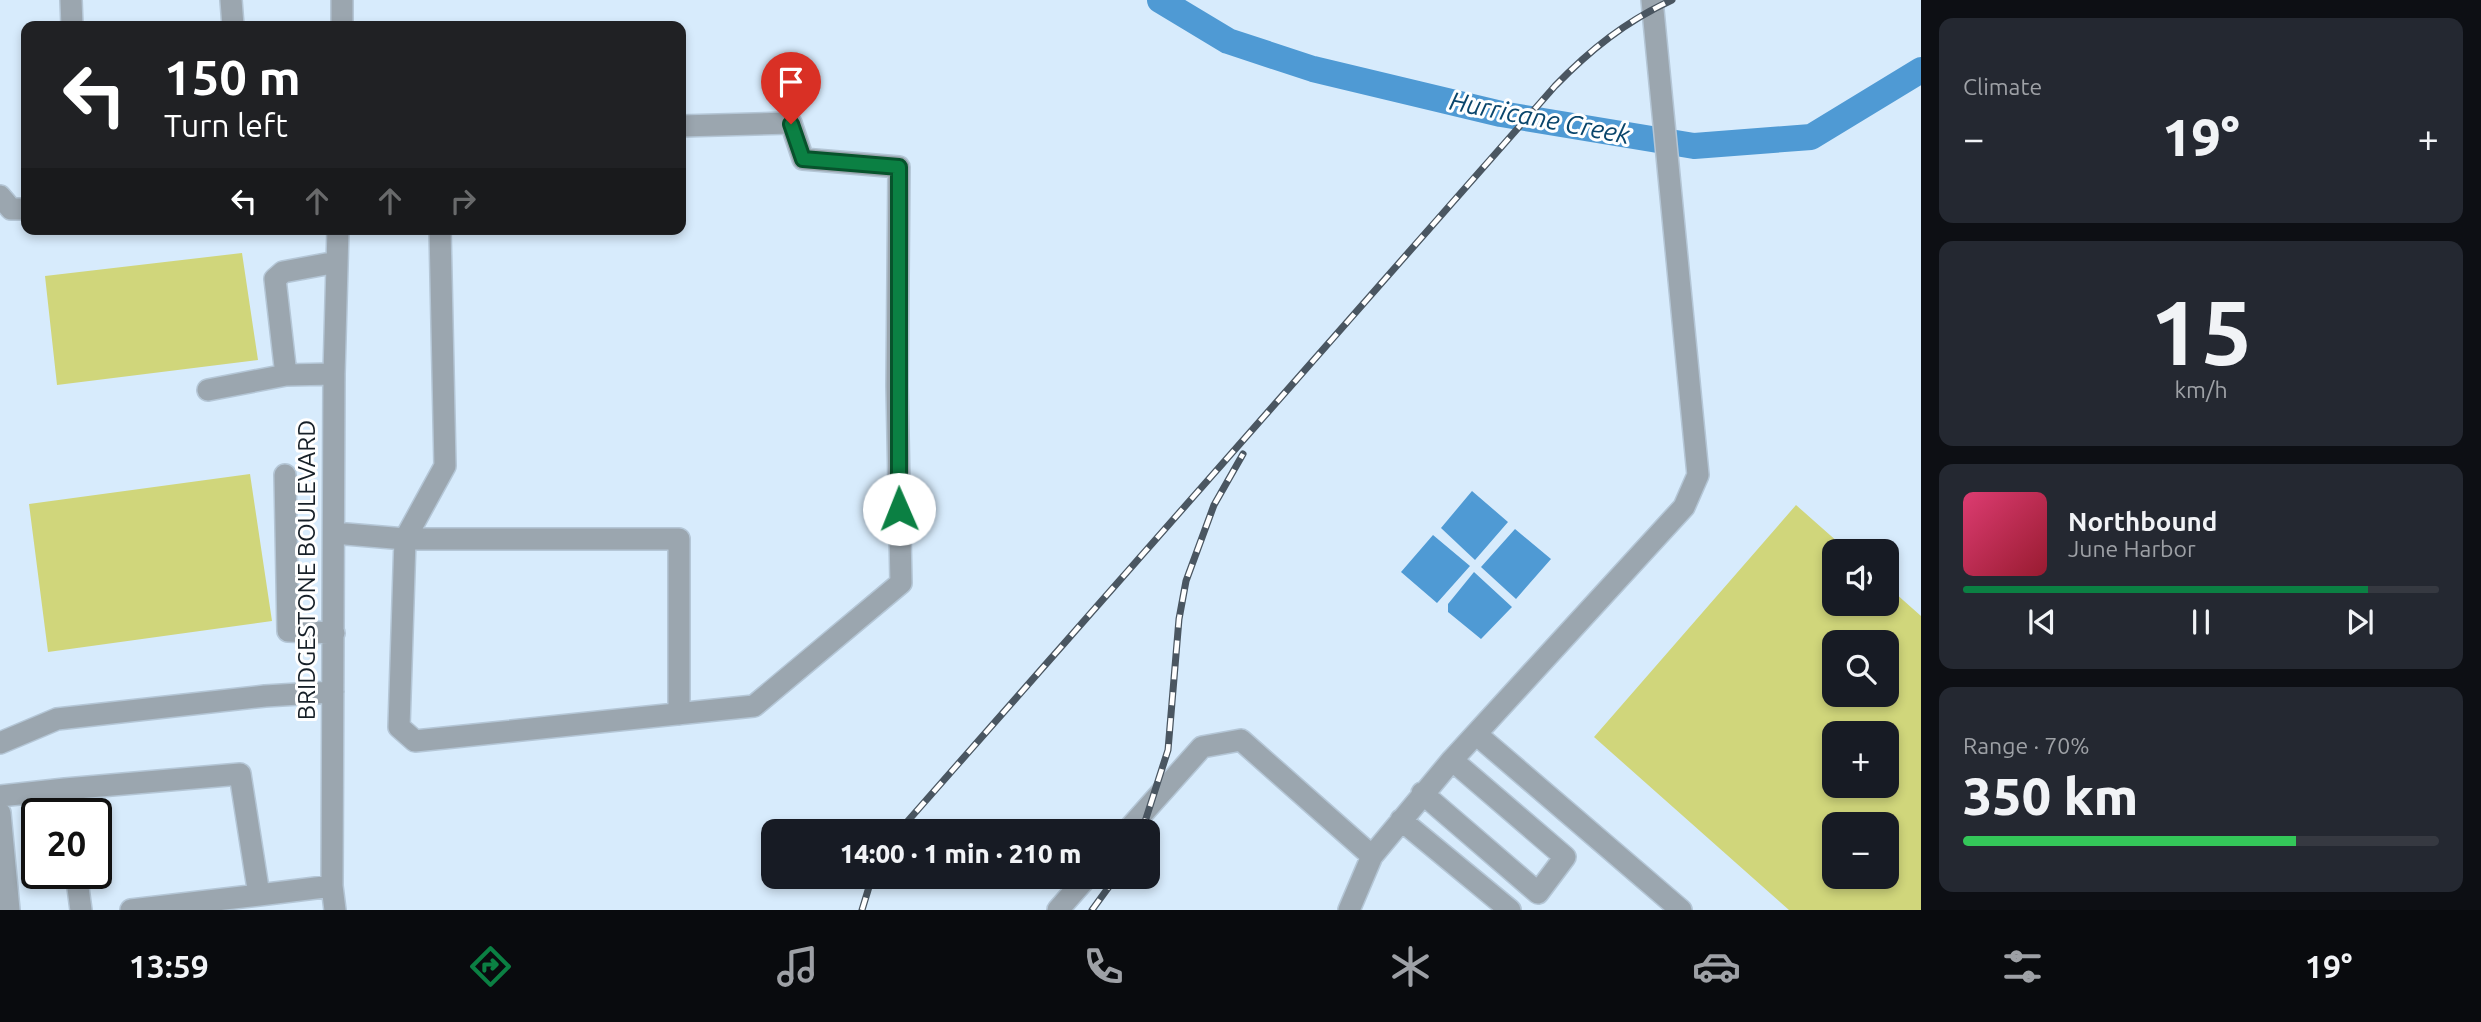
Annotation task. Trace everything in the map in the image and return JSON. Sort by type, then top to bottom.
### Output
[{"type":"street","points":[[71,0],[72,21]]},
{"type":"street","points":[[231,0],[233,21]]},
{"type":"street","points":[[342,0],[342,21]]},
{"type":"street","points":[[1349,910],[1372,856],[1422,793],[1684,507],[1698,475],[1652,0]]},
{"type":"street","points":[[440,235],[445,466],[405,539],[399,727],[415,741],[754,706],[901,583],[897,386],[899,167],[803,159],[791,124],[686,126]]},
{"type":"street","points":[[0,196],[11,209],[21,209]]},
{"type":"street","name":"BRIDGESTONE BOULEVARD","points":[[335,910],[332,886],[334,374],[338,235]]},
{"type":"street","points":[[286,376],[275,279],[283,272],[337,262]]},
{"type":"street","points":[[208,390],[286,376],[334,374]]},
{"type":"street","points":[[285,475],[288,631],[334,634]]},
{"type":"street","points":[[334,533],[405,539],[679,538],[679,714]]},
{"type":"street","points":[[0,743],[57,719],[265,696],[333,692]]},
{"type":"street","points":[[1476,734],[1681,910]]},
{"type":"street","points":[[1139,819],[1202,747],[1241,740],[1372,856]]},
{"type":"street","points":[[1422,793],[1538,893],[1565,857],[1452,760]]},
{"type":"street","points":[[0,796],[240,774],[259,895]]},
{"type":"street","points":[[65,789],[66,798]]},
{"type":"street","points":[[1401,820],[1510,910]]},
{"type":"street","points":[[0,821],[6,910]]},
{"type":"street","points":[[131,910],[332,886]]},
{"type":"street","points":[[78,889],[81,910]]},
{"type":"street","points":[[1058,910],[1076,889]]},
{"type":"water","points":[[1472,491],[1508,522],[1475,560],[1441,528]]},
{"type":"water","points":[[1515,529],[1551,559],[1516,599],[1481,567]]},
{"type":"water","points":[[1433,535],[1470,566],[1437,603],[1401,572]]},
{"type":"water","points":[[1474,572],[1512,607],[1481,639],[1448,612],[1448,604]]},
{"type":"building","points":[[242,253],[258,360],[57,385],[45,276]]},
{"type":"building","points":[[250,474],[272,621],[48,652],[29,504]]},
{"type":"building","points":[[1796,505],[1834,539],[1822,539],[1822,616],[1899,616],[1899,597],[1921,616],[1921,910],[1789,910],[1594,737]]},
{"type":"waterway","name":"Hurricane Creek","points":[[1160,0],[1228,41],[1313,69],[1501,114],[1694,146],[1811,137],[1921,70]]},
{"type":"railway","points":[[910,819],[1555,86],[1609,37],[1672,0]]},
{"type":"railway","points":[[1146,819],[1168,750],[1179,619],[1186,581],[1214,505],[1243,454]]},
{"type":"railway","points":[[862,910],[868,889]]},
{"type":"railway","points":[[1092,910],[1107,889]]},
{"type":"route","points":[[791,124],[803,159],[899,167],[899,509]]}]
